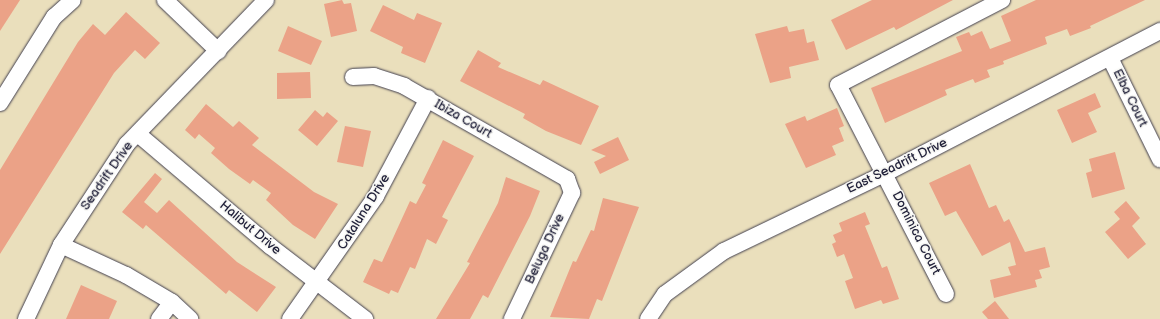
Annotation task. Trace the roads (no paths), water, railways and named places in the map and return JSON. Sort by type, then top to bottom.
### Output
[{"type":"street","points":[[0,103],[54,17],[73,0]]},
{"type":"street","points":[[165,0],[218,51]]},
{"type":"street","name":"Seadrift Drive","points":[[26,319],[61,245],[138,134],[266,0]]},
{"type":"street","name":"Dominica Court","points":[[946,294],[886,173],[838,85],[1002,0]]},
{"type":"street","name":"East Seadrift Drive","points":[[648,319],[665,294],[724,251],[886,173],[1160,31]]},
{"type":"street","name":"Elba Court","points":[[1110,58],[1160,159]]},
{"type":"street","name":"Ibiza Court","points":[[353,77],[374,76],[428,98],[567,179]]},
{"type":"street","name":"Cataluna Drive","points":[[290,319],[318,283],[376,196],[428,98]]},
{"type":"street","name":"Halibut Drive","points":[[138,134],[318,283],[364,319]]},
{"type":"street","name":"Beluga Drive","points":[[512,319],[572,193],[567,179]]},
{"type":"street","points":[[61,245],[126,275],[172,302],[190,319]]},
{"type":"street","points":[[159,319],[172,302]]}]
